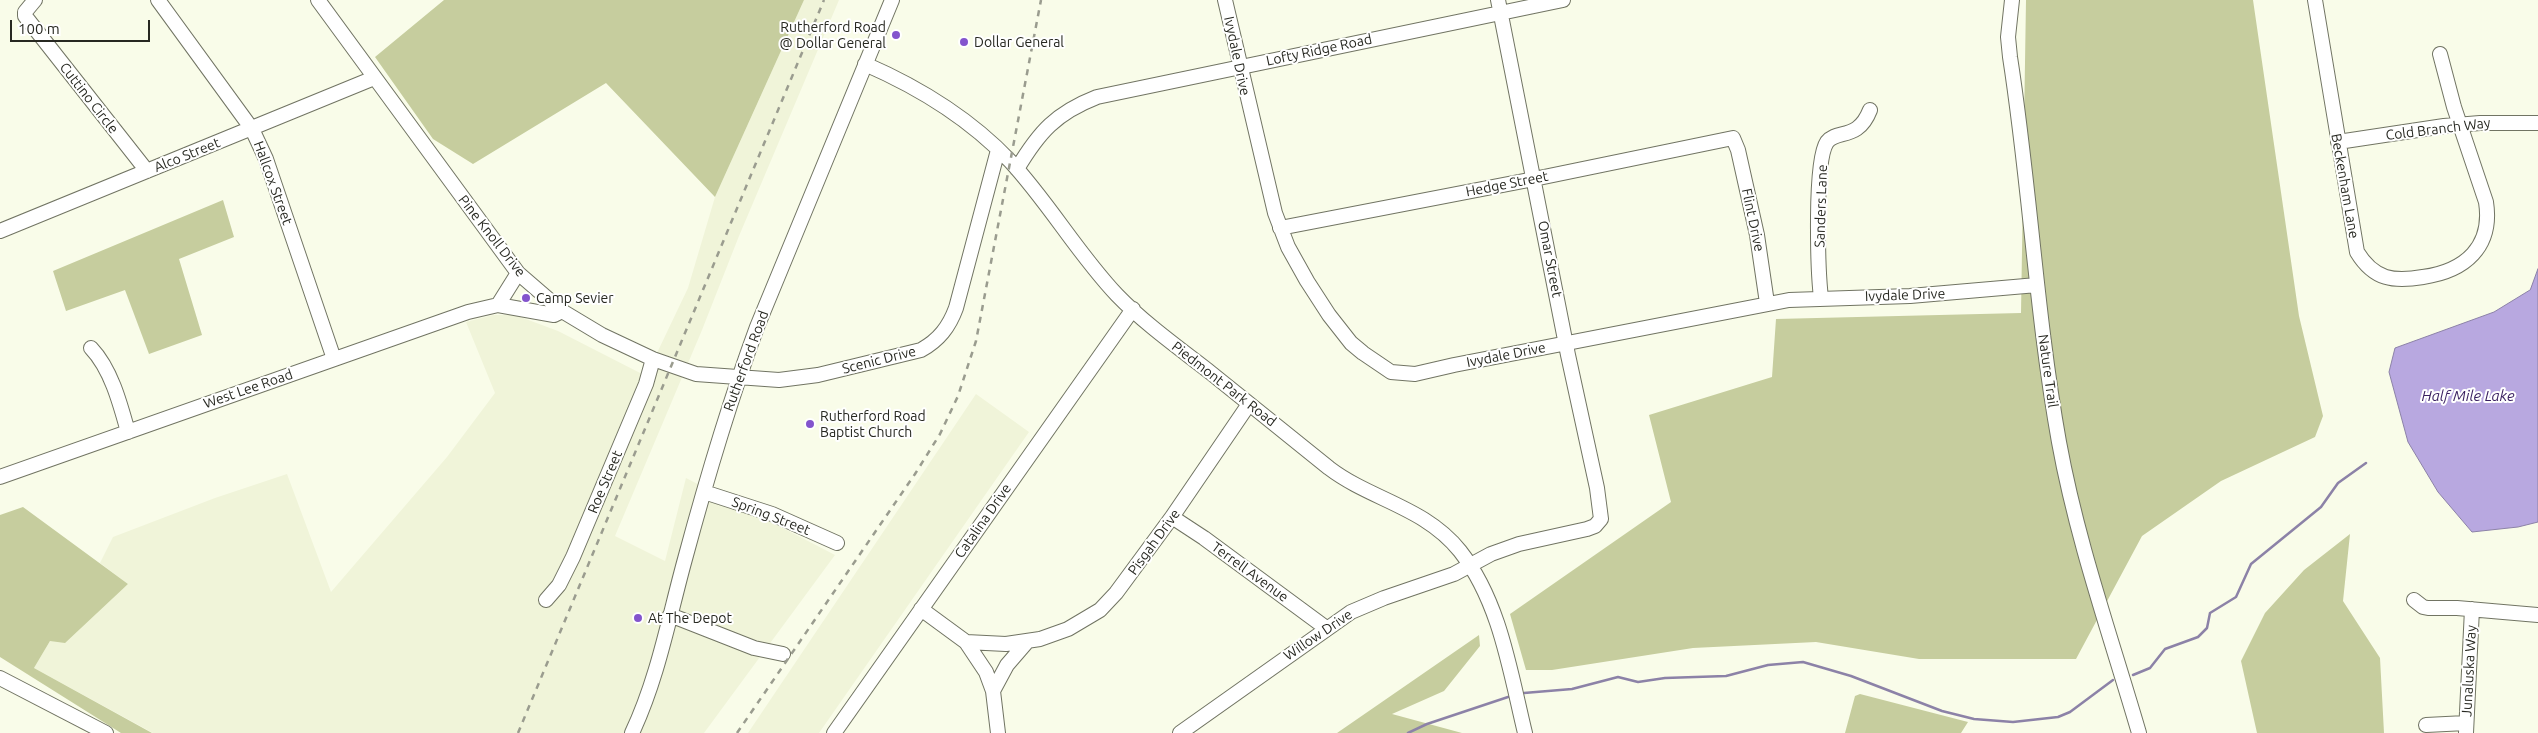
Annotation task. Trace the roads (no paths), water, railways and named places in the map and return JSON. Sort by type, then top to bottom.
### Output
[{"type":"street","name":"Cuttino Circle","points":[[35,0],[25,12],[25,16],[147,171]]},
{"type":"street","name":"Hallcox Street","points":[[158,0],[252,128],[266,159],[334,360]]},
{"type":"street","name":"Pine Knoll Drive","points":[[318,0],[518,273],[562,311],[602,335],[653,359],[696,374],[738,377]]},
{"type":"street","name":"Rutherford Road","points":[[632,733],[648,693],[738,377],[892,0]]},
{"type":"street","name":"Ivydale Drive","points":[[1225,0],[1256,141],[1280,228],[1288,248],[1307,282],[1344,336],[1362,353],[1391,372],[1415,374],[1767,303],[1821,298],[1910,296],[2037,285]]},
{"type":"street","name":"Lofty Ridge Road","points":[[1017,170],[1028,149],[1045,128],[1068,110],[1081,103],[1114,92],[1239,67],[1499,7],[1563,0]]},
{"type":"street","name":"Nature Trail","points":[[2012,0],[2008,36],[2049,383],[2068,485],[2138,733]]},
{"type":"street","name":"Beckenham Lane","points":[[2315,0],[2357,252],[2362,261],[2376,273],[2400,281],[2453,270],[2468,260],[2482,241],[2487,224],[2486,202],[2460,124],[2440,54]]},
{"type":"street","name":"Omar Street","points":[[1499,7],[1597,488],[1601,519]]},
{"type":"street","name":"Piedmont Park Road","points":[[865,64],[885,73],[950,111],[976,129],[1017,170],[1108,283],[1133,309],[1340,476],[1430,522],[1450,540],[1469,564],[1494,616],[1525,733]]},
{"type":"street","name":"Alco Street","points":[[0,231],[374,78]]},
{"type":"street","name":"Sanders Lane","points":[[1821,298],[1818,207],[1825,147],[1830,140],[1857,130],[1870,110]]},
{"type":"street","name":"Cold Branch Way","points":[[2338,142],[2460,124],[2538,122]]},
{"type":"street","name":"Hedge Street","points":[[1280,228],[1534,180],[1733,138]]},
{"type":"street","name":"Flint Drive","points":[[1733,138],[1738,150],[1757,235],[1767,303]]},
{"type":"street","name":"Scenic Drive","points":[[738,377],[779,380],[809,377],[921,350],[936,341],[948,326],[956,308],[998,150]]},
{"type":"street","points":[[498,305],[518,273]]},
{"type":"street","name":"West Lee Road","points":[[0,477],[468,312],[498,305],[554,314],[562,311]]},
{"type":"street","name":"Catalina Drive","points":[[834,733],[1133,309]]},
{"type":"street","points":[[91,348],[100,358],[128,432]]},
{"type":"street","name":"Roe Street","points":[[546,600],[559,585],[573,557],[646,384],[653,359]]},
{"type":"street","name":"Pisgah Drive","points":[[966,642],[1026,643],[1068,629],[1100,610],[1116,593],[1172,518],[1250,404]]},
{"type":"street","name":"Spring Street","points":[[704,492],[772,514],[837,543]]},
{"type":"street","name":"Terrell Avenue","points":[[1172,518],[1211,543],[1326,628]]},
{"type":"street","name":"Willow Drive","points":[[1180,733],[1351,612],[1454,574],[1469,564],[1519,544],[1587,529],[1595,526],[1601,519]]},
{"type":"street","points":[[2414,600],[2422,607],[2428,608],[2538,614]]},
{"type":"street","points":[[921,609],[966,642],[986,672],[993,691],[998,733]]},
{"type":"street","name":"Junaluska Way","points":[[2466,728],[2472,609]]},
{"type":"street","points":[[670,615],[754,648],[784,654]]},
{"type":"street","name":"Pisgah Drive","points":[[993,691],[1006,665],[1026,643]]},
{"type":"street","points":[[0,678],[106,733]]},
{"type":"street","points":[[2426,724],[2466,728]]},
{"type":"water","name":"Half Mile Lake","points":[[2538,269],[2538,522],[2518,527],[2472,532],[2438,492],[2408,442],[2389,372],[2395,348],[2494,312],[2530,290]]},
{"type":"waterway","points":[[2133,675],[2150,668],[2165,649],[2198,637],[2207,628],[2210,613],[2236,597],[2251,564],[2321,507],[2338,483],[2366,463]]},
{"type":"waterway","points":[[1524,693],[1572,689],[1618,677],[1638,682],[1665,678],[1726,676],[1768,665],[1803,662],[1851,676],[1942,711],[1974,719],[2013,722],[2058,717],[2070,712],[2113,680]]},
{"type":"waterway","points":[[1408,733],[1427,724],[1508,697]]},
{"type":"railway","points":[[518,733],[824,0]]},
{"type":"railway","points":[[737,733],[915,474],[940,434],[958,396],[976,341],[1041,0]]},
{"type":"place","name":"Rutherford Road @ Dollar General","points":[[896,35]]},
{"type":"place","name":"Dollar General","points":[[964,42]]},
{"type":"place","name":"Camp Sevier","points":[[526,298]]},
{"type":"place","name":"Rutherford Road Baptist Church","points":[[810,424]]},
{"type":"place","name":"At The Depot","points":[[638,618]]}]
